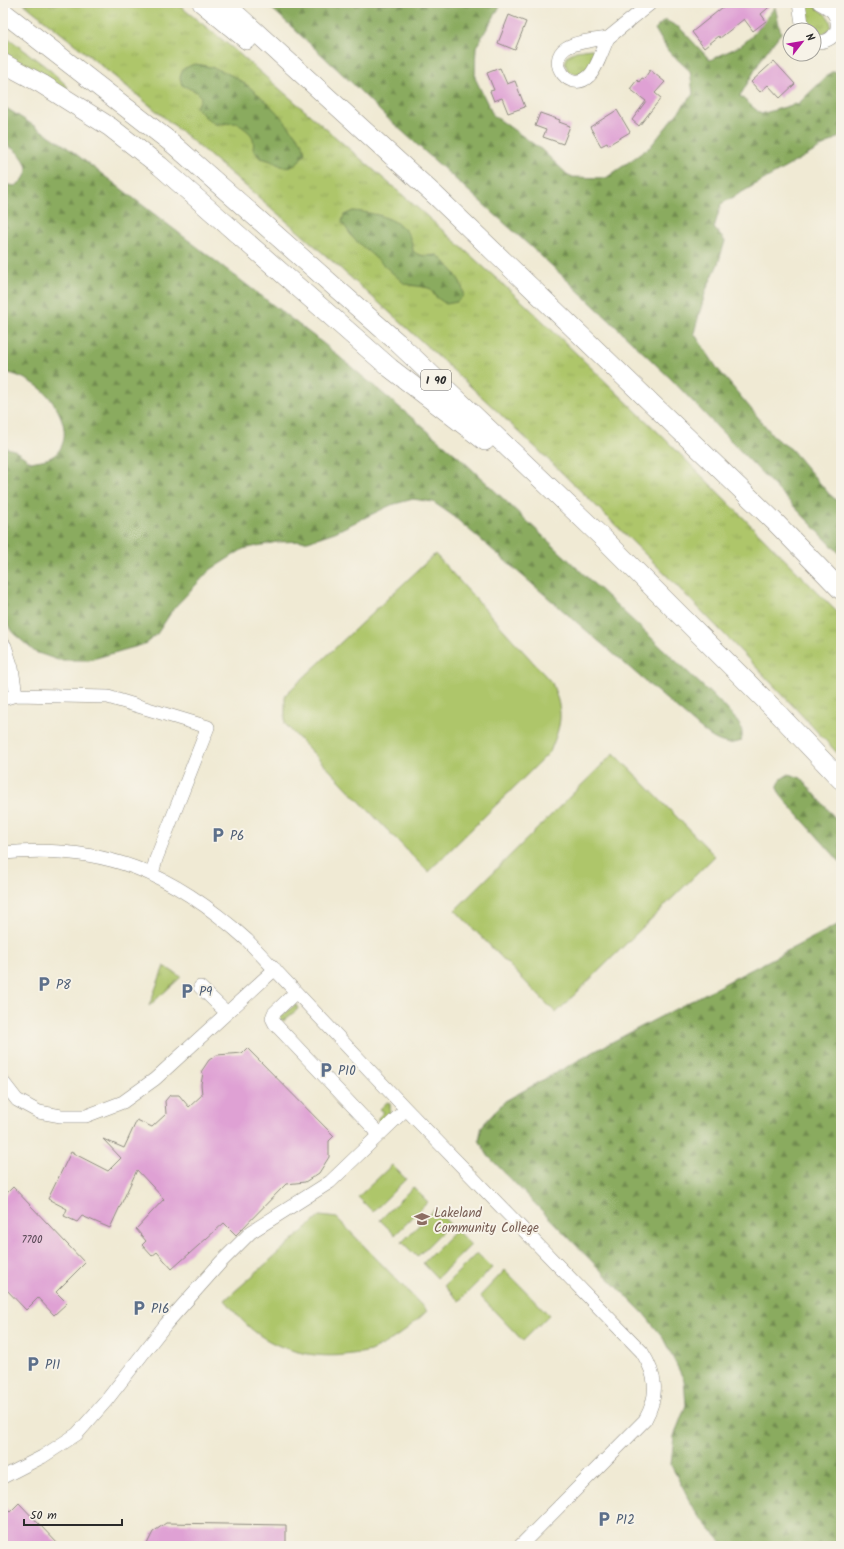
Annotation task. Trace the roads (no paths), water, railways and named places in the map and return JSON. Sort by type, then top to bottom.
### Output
[{"type":"highway","points":[[202,3],[436,196]]},
{"type":"highway","points":[[224,3],[436,196],[776,522],[841,590]]},
{"type":"highway","name":"I 90","points":[[3,12],[173,144],[397,342],[606,541],[768,703],[841,780]]},
{"type":"highway","points":[[3,63],[42,84],[110,127],[160,166],[390,368],[564,502]]},
{"type":"street","points":[[608,38],[651,3]]},
{"type":"street","points":[[800,3],[801,22]]},
{"type":"street","points":[[819,3],[834,14],[838,28],[830,40],[822,42]]},
{"type":"street","points":[[3,644],[6,646],[12,668],[16,696]]},
{"type":"street","points":[[3,698],[16,696],[108,697],[208,726],[156,858],[152,874]]},
{"type":"street","points":[[3,853],[30,851],[97,856],[152,874],[200,901],[224,919],[275,969],[406,1109],[642,1352],[652,1373],[655,1395],[652,1407],[645,1420],[520,1546]]},
{"type":"street","points":[[3,1082],[17,1100],[39,1112],[61,1116],[86,1116],[123,1102],[153,1080],[275,969]]},
{"type":"street","points":[[200,987],[226,1012]]},
{"type":"street","points":[[296,992],[274,1013],[272,1018],[275,1024],[376,1130]]},
{"type":"street","points":[[3,1477],[42,1457],[76,1434],[106,1401],[166,1324],[226,1257],[251,1232],[264,1222],[330,1182],[376,1130],[406,1109]]},
{"type":"place","name":"P6","points":[[218,835]]},
{"type":"place","name":"P8","points":[[44,984]]},
{"type":"place","name":"P9","points":[[187,991]]},
{"type":"place","name":"P10","points":[[326,1070]]},
{"type":"place","name":"Lakeland Community College","points":[[422,1219]]},
{"type":"place","name":"P16","points":[[139,1308]]},
{"type":"place","name":"P11","points":[[33,1364]]},
{"type":"place","name":"P12","points":[[604,1519]]}]
